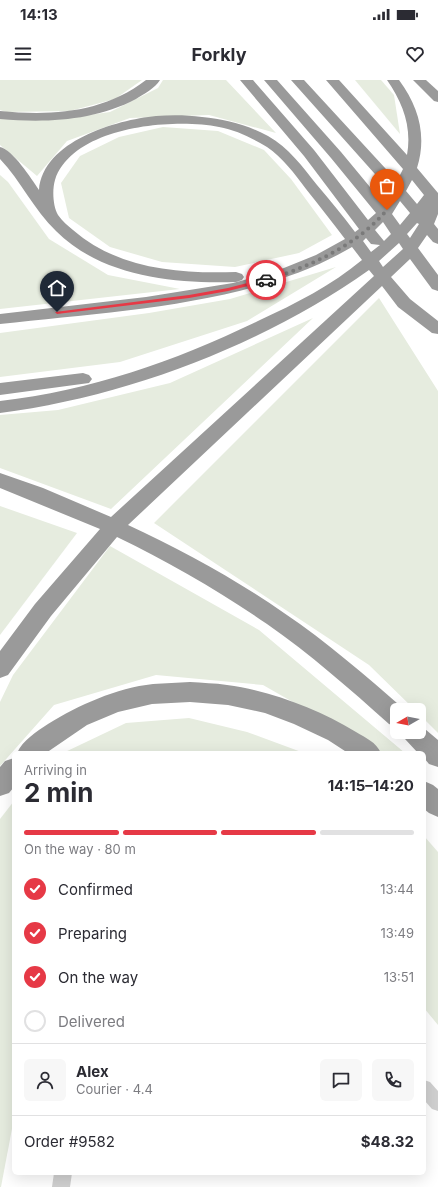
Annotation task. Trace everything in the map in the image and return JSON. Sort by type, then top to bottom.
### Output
[{"type":"highway","points":[[0,116],[49,117],[86,111],[124,100],[154,80]]},
{"type":"highway","points":[[246,80],[327,176],[402,276]]},
{"type":"highway","points":[[270,80],[351,173],[438,286]]},
{"type":"highway","points":[[297,80],[405,198],[438,239]]},
{"type":"highway","points":[[318,80],[371,139],[438,226]]},
{"type":"highway","points":[[332,80],[352,100],[438,202]]},
{"type":"highway","points":[[341,80],[352,100]]},
{"type":"highway","points":[[0,319],[148,302],[213,292],[272,278],[327,256],[365,232],[381,218],[393,204],[405,185],[412,166],[416,145],[416,132],[409,105],[393,80]]},
{"type":"highway","points":[[419,80],[438,98]]},
{"type":"highway","points":[[436,80],[438,84]]},
{"type":"highway","points":[[50,214],[46,192],[48,178],[63,157],[88,139],[118,127],[155,120],[194,120],[230,126],[263,138],[287,156],[404,303],[438,329]]},
{"type":"highway","points":[[0,151],[18,170],[50,214],[66,232],[86,247],[119,262],[143,269],[169,274],[211,278],[256,275],[300,266],[327,256]]},
{"type":"highway","points":[[0,407],[74,396],[119,384],[170,366],[250,332],[304,306],[347,279],[369,263],[400,233],[424,205],[438,183]]},
{"type":"highway","points":[[0,668],[43,610],[118,523],[393,268],[414,244],[429,220],[438,197]]},
{"type":"highway","points":[[415,295],[438,329]]},
{"type":"highway","points":[[0,389],[47,385],[120,372],[186,355],[250,332]]},
{"type":"highway","points":[[0,480],[43,496],[110,525],[180,560],[255,605],[297,634],[368,691],[390,711]]},
{"type":"highway","points":[[31,751],[51,735],[71,722],[111,703],[151,693],[179,691],[214,692],[236,695],[260,702],[304,717],[366,751]]},
{"type":"highway","points":[[420,739],[438,756]]},
{"type":"highway","points":[[0,785],[12,771]]},
{"type":"highway","points":[[426,795],[438,805]]},
{"type":"lane","points":[[426,1090],[438,1103]]},
{"type":"lane","points":[[61,1187],[63,1175]]},
{"type":"shaded area","points":[[0,80],[142,80],[115,99],[70,111],[6,112],[0,110]]},
{"type":"shaded area","points":[[163,80],[226,80],[276,133],[209,115],[130,118],[67,141],[37,176],[0,145],[0,119],[53,120],[110,112],[158,88]]},
{"type":"shaded area","points":[[355,80],[381,80],[394,95],[400,134]]},
{"type":"shaded area","points":[[163,127],[218,131],[264,150],[291,179],[332,235],[299,253],[235,267],[162,262],[110,247],[69,218],[61,183],[80,156],[119,137]]},
{"type":"shaded area","points":[[0,175],[8,182],[49,239],[108,275],[180,289],[0,309]]},
{"type":"shaded area","points":[[336,267],[247,321],[120,362],[0,377],[0,333],[149,313],[230,299]]},
{"type":"shaded area","points":[[379,298],[438,391],[438,733],[426,721],[426,703],[408,703],[369,665],[154,523]]},
{"type":"shaded area","points":[[313,318],[111,509],[0,468],[0,415],[58,410],[170,383]]},
{"type":"shaded area","points":[[0,506],[77,533],[0,635]]},
{"type":"shaded area","points":[[110,546],[259,630],[403,751],[378,751],[263,685],[156,675],[54,705],[0,766],[0,702],[13,675]]},
{"type":"shaded area","points":[[189,718],[247,732],[299,751],[67,751],[126,723]]},
{"type":"shaded area","points":[[12,804],[12,1129],[1,1187],[0,1187],[0,819]]},
{"type":"shaded area","points":[[426,838],[438,852],[438,1025],[426,1010]]},
{"type":"way so far","points":[[266,280],[327,256],[365,232],[381,218],[387,210]]},
{"type":"route","points":[[57,312],[189,297],[266,280]]}]
